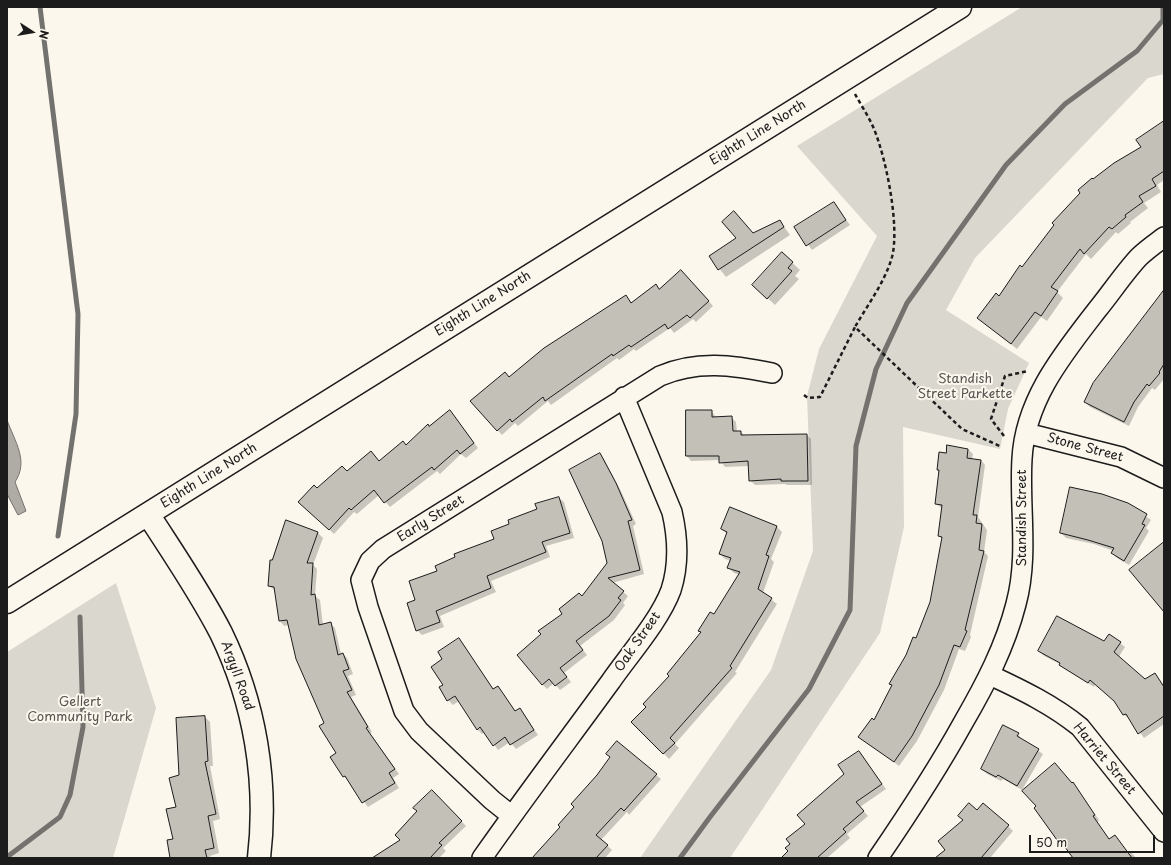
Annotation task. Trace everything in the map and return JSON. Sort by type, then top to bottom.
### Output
[{"type":"street","name":"Eighth Line North","points":[[7,602],[960,7]]},
{"type":"street","name":"Standish Street","points":[[878,858],[934,776],[990,675],[1005,640],[1017,602],[1022,569],[1024,540],[1022,458],[1026,433],[1034,406],[1047,376],[1140,257],[1164,237]]},
{"type":"street","name":"Early Street","points":[[512,816],[492,800],[419,731],[404,711],[368,606],[361,580],[370,561],[383,549],[624,397],[660,376],[673,370],[690,366],[724,365],[772,373]]},
{"type":"street","name":"Oak Street","points":[[482,858],[646,632],[668,596],[675,575],[677,548],[676,530],[672,512],[624,397]]},
{"type":"street","name":"Stone Street","points":[[1026,433],[1114,455],[1146,468],[1164,478]]},
{"type":"street","name":"Argyll Road","points":[[148,514],[207,608],[230,654],[244,693],[257,744],[262,784],[263,808],[260,858]]},
{"type":"street","name":"Harriet Street","points":[[990,675],[1012,685],[1063,714],[1080,728],[1164,832]]},
{"type":"path","points":[[804,395],[808,398],[820,397],[855,327],[887,270],[896,236],[891,200],[881,151],[874,128],[853,91]]},
{"type":"path","points":[[855,327],[962,429],[1002,447]]},
{"type":"path","points":[[1004,436],[991,418],[1005,376],[1028,371]]},
{"type":"green space","name":"Standish Street Parkette","points":[[1022,7],[1164,7],[1164,74],[1148,78],[975,258],[946,310],[1029,363],[1008,409],[1000,449],[903,427],[904,527],[880,633],[730,858],[640,858],[771,670],[813,551],[807,396],[819,349],[877,236],[797,146]]},
{"type":"green space","name":"Gellert Community Park","points":[[116,583],[156,708],[113,858],[7,858],[7,652]]},
{"type":"shaded area","points":[[7,420],[17,444],[21,459],[21,467],[15,482],[26,511],[18,515],[7,494]]},
{"type":"building","points":[[1164,121],[1164,171],[1152,179],[1156,186],[1139,196],[1143,202],[1125,215],[1126,217],[1112,229],[1109,227],[1084,254],[1080,249],[1051,287],[1058,291],[1041,316],[1035,312],[1011,344],[977,318],[996,293],[999,296],[1020,265],[1022,267],[1054,225],[1052,223],[1080,193],[1078,190],[1092,178],[1093,179],[1114,163],[1141,147],[1136,140]]},
{"type":"building","points":[[834,202],[846,220],[806,246],[794,227]]},
{"type":"building","points":[[734,211],[753,233],[780,220],[784,227],[718,270],[709,256],[736,238],[722,222]]},
{"type":"building","points":[[782,252],[793,262],[788,268],[792,271],[767,299],[752,285]]},
{"type":"building","points":[[681,270],[709,301],[690,318],[687,315],[668,329],[665,324],[631,347],[629,345],[613,356],[612,354],[545,401],[543,397],[512,422],[510,419],[497,431],[470,401],[505,372],[509,377],[544,348],[626,295],[631,303],[656,284],[659,289]]},
{"type":"building","points":[[1164,290],[1164,364],[1159,372],[1160,373],[1149,386],[1147,384],[1134,402],[1124,422],[1084,402],[1093,383]]},
{"type":"building","points":[[450,410],[474,443],[460,454],[457,450],[434,470],[432,467],[384,503],[374,490],[351,510],[349,508],[329,530],[298,502],[314,485],[317,488],[342,466],[347,471],[371,451],[379,461],[403,441],[406,445],[428,424],[429,426]]},
{"type":"building","points":[[686,410],[712,410],[712,417],[732,416],[733,431],[741,431],[741,435],[807,434],[808,481],[781,481],[781,479],[749,481],[748,461],[719,463],[719,456],[686,456]]},
{"type":"building","points":[[947,445],[968,449],[967,458],[981,460],[973,515],[977,515],[976,523],[982,524],[979,550],[984,551],[965,630],[967,631],[960,647],[954,645],[939,685],[912,736],[894,762],[858,737],[872,718],[874,720],[892,685],[889,684],[906,655],[913,637],[916,638],[930,602],[942,537],[938,536],[942,505],[935,504],[939,470],[937,470],[939,452],[946,453]]},
{"type":"building","points":[[600,453],[616,483],[632,520],[628,521],[640,570],[608,578],[624,591],[618,598],[621,600],[609,616],[576,641],[583,650],[560,668],[567,677],[555,686],[549,679],[542,685],[517,655],[541,634],[538,631],[562,614],[559,609],[579,593],[582,596],[607,563],[602,541],[569,470]]},
{"type":"building","points":[[1070,487],[1102,494],[1128,503],[1147,514],[1142,524],[1145,525],[1124,561],[1111,553],[1114,548],[1060,533]]},
{"type":"building","points":[[559,497],[570,533],[542,542],[546,552],[487,576],[491,588],[436,611],[440,622],[416,631],[407,603],[415,600],[409,581],[437,571],[435,566],[455,557],[454,554],[494,539],[491,531],[509,524],[508,520],[537,509],[535,504]]},
{"type":"building","points":[[730,507],[777,526],[766,555],[769,556],[758,589],[772,598],[730,666],[732,668],[670,738],[675,743],[663,754],[631,722],[646,707],[643,704],[669,676],[667,674],[701,632],[698,631],[710,612],[714,614],[740,572],[727,568],[731,558],[719,554],[727,532],[721,529]]},
{"type":"building","points":[[286,520],[318,532],[307,563],[313,563],[311,595],[315,594],[319,625],[331,622],[338,655],[343,653],[349,669],[343,671],[352,690],[347,692],[368,727],[366,728],[395,769],[389,773],[395,783],[362,803],[345,776],[343,777],[330,757],[336,753],[319,726],[324,723],[296,659],[287,620],[279,621],[274,587],[268,586],[270,560],[272,560]]},
{"type":"building","points":[[1164,542],[1164,612],[1129,570]]},
{"type":"building","points":[[1057,616],[1104,641],[1109,634],[1121,642],[1114,652],[1145,679],[1155,673],[1164,687],[1164,716],[1138,734],[1126,714],[1123,715],[1114,701],[1090,680],[1088,683],[1059,665],[1060,663],[1038,651]]},
{"type":"building","points":[[459,638],[493,689],[498,686],[515,711],[520,708],[534,730],[510,745],[505,737],[493,746],[480,727],[477,730],[455,696],[447,701],[439,687],[443,685],[431,667],[442,659],[438,652]]},
{"type":"building","points":[[205,716],[208,761],[205,762],[216,814],[208,816],[214,848],[205,850],[207,858],[170,858],[167,840],[173,839],[166,809],[176,807],[169,778],[179,775],[176,718]]},
{"type":"building","points":[[1003,725],[1019,733],[1017,736],[1039,749],[1017,786],[998,775],[996,777],[981,769]]},
{"type":"building","points":[[617,741],[657,774],[624,811],[621,808],[596,835],[608,845],[596,858],[532,858],[560,827],[558,825],[574,807],[571,804],[597,775],[610,757],[606,754]]},
{"type":"building","points":[[859,751],[882,784],[856,802],[864,811],[843,829],[846,832],[817,858],[781,858],[788,851],[785,848],[790,844],[786,839],[805,824],[797,815],[844,774],[838,765]]},
{"type":"building","points":[[1055,763],[1072,783],[1073,782],[1095,815],[1093,816],[1109,839],[1115,835],[1132,858],[1073,858],[1059,839],[1057,840],[1034,808],[1036,806],[1022,791]]},
{"type":"building","points":[[432,790],[462,821],[439,843],[442,845],[430,858],[372,858],[400,840],[395,835],[417,811],[413,808]]},
{"type":"building","points":[[969,803],[977,810],[983,803],[1009,825],[981,858],[935,858],[945,850],[938,841],[963,820],[958,816]]},
{"type":"waterway","points":[[40,7],[78,314],[76,414],[58,536]]},
{"type":"waterway","points":[[680,858],[809,689],[850,610],[856,446],[876,369],[907,303],[1006,165],[1065,104],[1137,51],[1163,20],[1163,7]]},
{"type":"waterway","points":[[7,857],[60,817],[70,795],[83,727],[80,617]]}]
